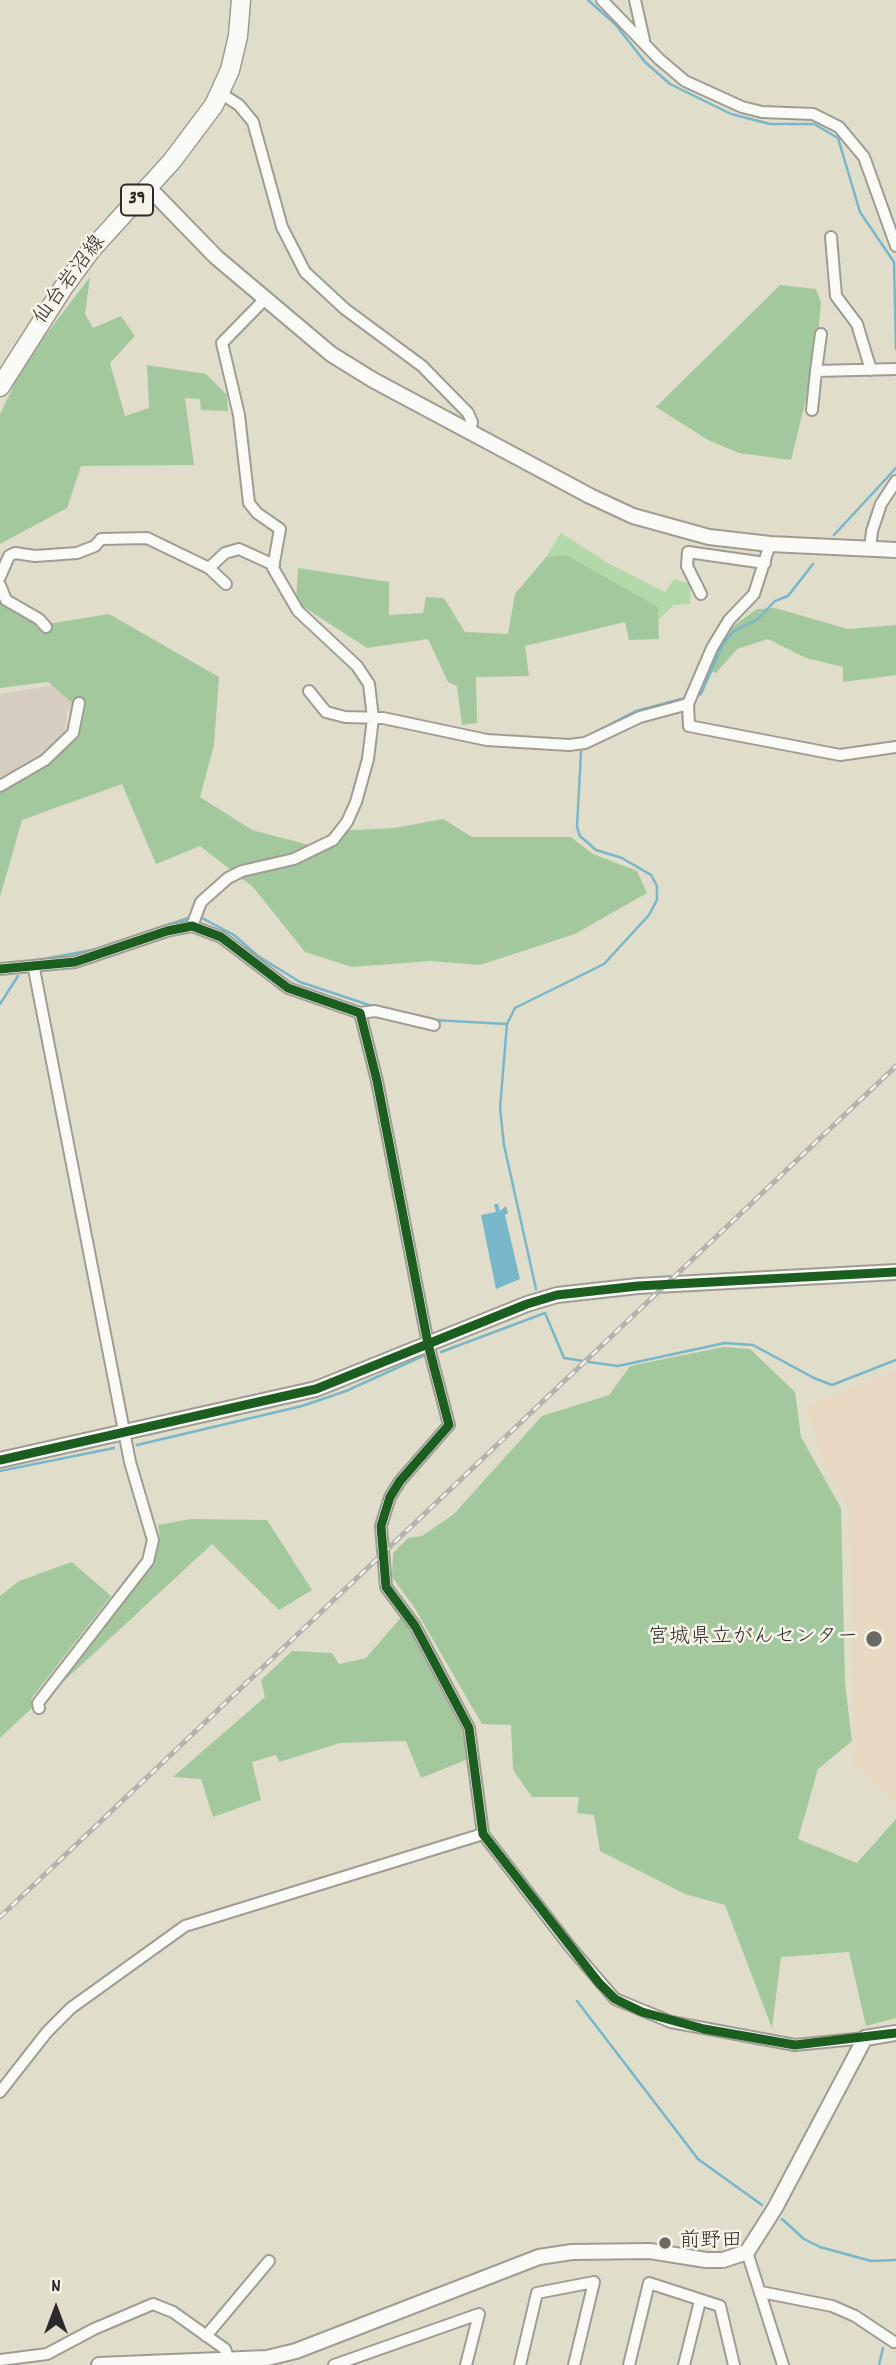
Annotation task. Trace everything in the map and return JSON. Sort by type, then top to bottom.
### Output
[{"type":"main road","name":"仙台岩沼線","points":[[0,387],[84,259],[149,188],[200,126],[220,93],[238,36],[241,0]]},
{"type":"street","points":[[602,0],[659,59],[685,81],[732,102],[762,111],[813,114],[839,127],[864,157],[896,246]]},
{"type":"street","points":[[635,0],[645,43]]},
{"type":"street","points":[[220,93],[239,105],[253,122],[282,227],[305,272],[345,309],[430,373],[468,413],[472,422],[470,432]]},
{"type":"street","points":[[149,188],[216,257],[331,354],[373,380],[592,497],[633,516],[690,533],[770,544],[896,550]]},
{"type":"street","points":[[831,237],[836,296],[857,324],[871,370]]},
{"type":"street","points":[[264,300],[222,343],[239,415],[249,503],[281,532],[274,565]]},
{"type":"street","points":[[812,410],[821,334]]},
{"type":"street","points":[[816,371],[896,369]]},
{"type":"street","points":[[870,549],[872,531],[881,504],[896,481]]},
{"type":"street","points":[[690,533],[687,566],[701,594]]},
{"type":"street","points":[[0,577],[9,556],[15,552],[35,556],[77,553],[95,546],[101,539],[147,538],[209,568],[226,584]]},
{"type":"street","points":[[770,544],[754,594],[729,621],[712,648],[688,704],[689,726],[840,755],[896,747]]},
{"type":"street","points":[[0,969],[34,968],[99,956],[167,931],[194,919],[201,902],[228,878],[242,871],[294,859],[332,839],[347,822],[356,802],[368,759],[373,718],[369,684],[357,666],[298,611],[274,565],[239,550],[225,552],[209,568]]},
{"type":"street","points":[[688,552],[765,564]]},
{"type":"street","points":[[0,585],[6,600],[39,619],[46,627]]},
{"type":"street","points":[[309,691],[326,712],[345,717],[373,718],[487,740],[569,745],[585,743],[640,717],[688,704]]},
{"type":"street","points":[[0,786],[45,760],[73,733],[79,704]]},
{"type":"street","points":[[194,919],[288,988],[360,1013],[375,1012],[434,1025]]},
{"type":"street","points":[[34,968],[124,1434],[152,1531],[152,1550],[148,1561],[38,1703],[39,1708]]},
{"type":"street","points":[[360,1013],[382,1107],[428,1344],[449,1425],[400,1480],[390,1497],[381,1526],[386,1587],[415,1626],[470,1728],[483,1833],[571,1948],[615,1999],[671,2022],[795,2045],[896,2033]]},
{"type":"street","points":[[0,1460],[316,1390],[527,1304],[578,1291],[896,1272]]},
{"type":"street","points":[[0,2092],[47,2032],[71,2008],[185,1926],[483,1833]]},
{"type":"street","points":[[99,2365],[267,2358],[313,2346],[539,2257],[610,2249],[650,2250],[706,2260],[723,2260],[747,2252],[775,2208],[865,2038]]},
{"type":"street","points":[[747,2252],[761,2292],[776,2352],[783,2365]]},
{"type":"street","points":[[206,2336],[269,2261]]},
{"type":"street","points":[[520,2365],[537,2293],[594,2282],[574,2365]]},
{"type":"street","points":[[629,2365],[649,2283],[719,2306],[734,2365]]},
{"type":"street","points":[[761,2292],[832,2306],[855,2316],[894,2342]]},
{"type":"street","points":[[684,2365],[700,2301]]},
{"type":"street","points":[[0,2360],[47,2354],[94,2329],[153,2304],[173,2312],[225,2349],[229,2360]]},
{"type":"street","points":[[334,2365],[479,2314],[466,2365]]},
{"type":"shaded area","points":[[72,682],[73,708],[67,712],[65,732],[30,765],[0,780],[0,694]]},
{"type":"shaded area","name":"宮城県立がんセンター","points":[[896,1370],[896,1801],[853,1766],[850,1511],[822,1460],[807,1406]]},
{"type":"green space","points":[[90,277],[85,314],[93,328],[121,316],[135,336],[110,363],[125,416],[149,408],[147,365],[206,374],[227,395],[228,411],[201,410],[200,399],[185,398],[194,465],[81,466],[67,508],[0,544],[0,414],[25,362]]},
{"type":"green space","points":[[780,285],[816,289],[821,302],[816,359],[791,460],[739,453],[708,440],[656,407]]},
{"type":"green space","points":[[561,533],[608,563],[665,592],[674,579],[691,584],[690,604],[674,605],[658,620],[658,607],[546,557]]},
{"type":"green space","points":[[566,555],[658,607],[659,639],[629,640],[625,622],[525,646],[529,676],[476,677],[477,723],[462,725],[457,686],[448,682],[428,639],[367,648],[296,602],[298,568],[389,582],[389,615],[423,613],[426,597],[444,598],[465,632],[508,634],[515,594],[546,557]]},
{"type":"green space","points":[[0,600],[41,625],[109,614],[219,677],[214,745],[200,797],[252,830],[317,847],[336,831],[395,828],[443,819],[472,837],[571,837],[593,854],[637,871],[647,893],[575,934],[480,965],[430,961],[352,967],[305,952],[253,887],[200,846],[156,864],[122,784],[22,820],[0,897],[0,791],[47,761],[84,713],[48,682],[0,688]]},
{"type":"green space","points":[[775,608],[848,629],[896,625],[896,675],[843,682],[843,667],[806,658],[768,639],[737,649],[716,673],[707,669],[719,644],[736,624],[757,609]]},
{"type":"green space","points":[[723,1347],[750,1349],[795,1392],[801,1437],[841,1508],[845,1683],[852,1741],[818,1769],[798,1839],[857,1863],[896,1819],[896,2018],[866,2026],[849,1952],[781,1957],[772,2028],[725,1905],[685,1894],[600,1851],[594,1815],[577,1813],[579,1797],[532,1797],[513,1770],[511,1725],[482,1724],[414,1607],[392,1577],[393,1553],[408,1538],[422,1536],[454,1514],[542,1416],[609,1395],[630,1366]]},
{"type":"green space","points":[[191,1519],[267,1520],[312,1590],[279,1610],[212,1544],[50,1694],[150,1569],[160,1538],[158,1525]]},
{"type":"green space","points":[[72,1562],[111,1596],[31,1699],[34,1706],[0,1738],[0,1596],[19,1581]]},
{"type":"green space","points":[[402,1616],[461,1728],[468,1759],[421,1778],[406,1741],[340,1743],[279,1762],[276,1755],[252,1762],[261,1800],[213,1817],[201,1779],[173,1777],[265,1697],[261,1680],[292,1651],[332,1653],[339,1664],[366,1658]]},
{"type":"water","points":[[494,1204],[498,1204],[500,1211],[506,1206],[508,1213],[505,1215],[520,1279],[496,1289],[481,1215],[496,1212]]},
{"type":"waterway","points":[[588,0],[615,24],[645,62],[670,84],[731,114],[770,124],[814,124],[838,138],[860,212],[894,262],[896,349]]},
{"type":"waterway","points":[[834,535],[896,468]]},
{"type":"waterway","points":[[695,697],[701,694],[723,644],[734,631],[758,619],[775,601],[788,596],[813,564]]},
{"type":"waterway","points":[[595,732],[636,711],[685,698]]},
{"type":"waterway","points":[[536,1289],[504,1145],[500,1108],[507,1024],[515,1008],[604,964],[649,915],[657,900],[657,886],[651,875],[622,858],[596,850],[580,836],[577,827],[581,752]]},
{"type":"waterway","points":[[141,934],[194,916]]},
{"type":"waterway","points":[[200,917],[234,935],[258,956],[300,982],[372,1006]]},
{"type":"waterway","points":[[27,962],[98,949]]},
{"type":"waterway","points":[[0,1004],[18,976]]},
{"type":"waterway","points":[[433,1020],[507,1024]]},
{"type":"waterway","points":[[441,1352],[545,1313],[564,1358],[618,1366],[725,1343],[753,1345],[832,1385],[896,1360]]},
{"type":"waterway","points":[[137,1445],[302,1406],[346,1391],[423,1356]]},
{"type":"waterway","points":[[0,1471],[114,1448]]},
{"type":"waterway","points":[[577,2001],[698,2159],[762,2205]]},
{"type":"waterway","points":[[782,2219],[804,2239],[820,2247],[871,2261],[896,2260]]},
{"type":"waterway","points":[[879,2365],[883,2348]]},
{"type":"railway","points":[[0,1917],[896,1066]]},
{"type":"cycle path","points":[[0,969],[75,962],[167,931],[192,926],[221,937],[288,988],[360,1013],[377,1081],[428,1344],[449,1425],[400,1481],[390,1497],[381,1526],[386,1587],[415,1626],[469,1728],[483,1834],[599,1983],[615,1999],[642,2012],[704,2029],[795,2045],[896,2033]]},
{"type":"cycle path","points":[[0,1460],[316,1389],[527,1304],[557,1295],[638,1286],[896,1272]]},
{"type":"place","name":"宮城県立がんセンター","points":[[874,1639]]},
{"type":"place","name":"前野田","points":[[665,2243]]}]
